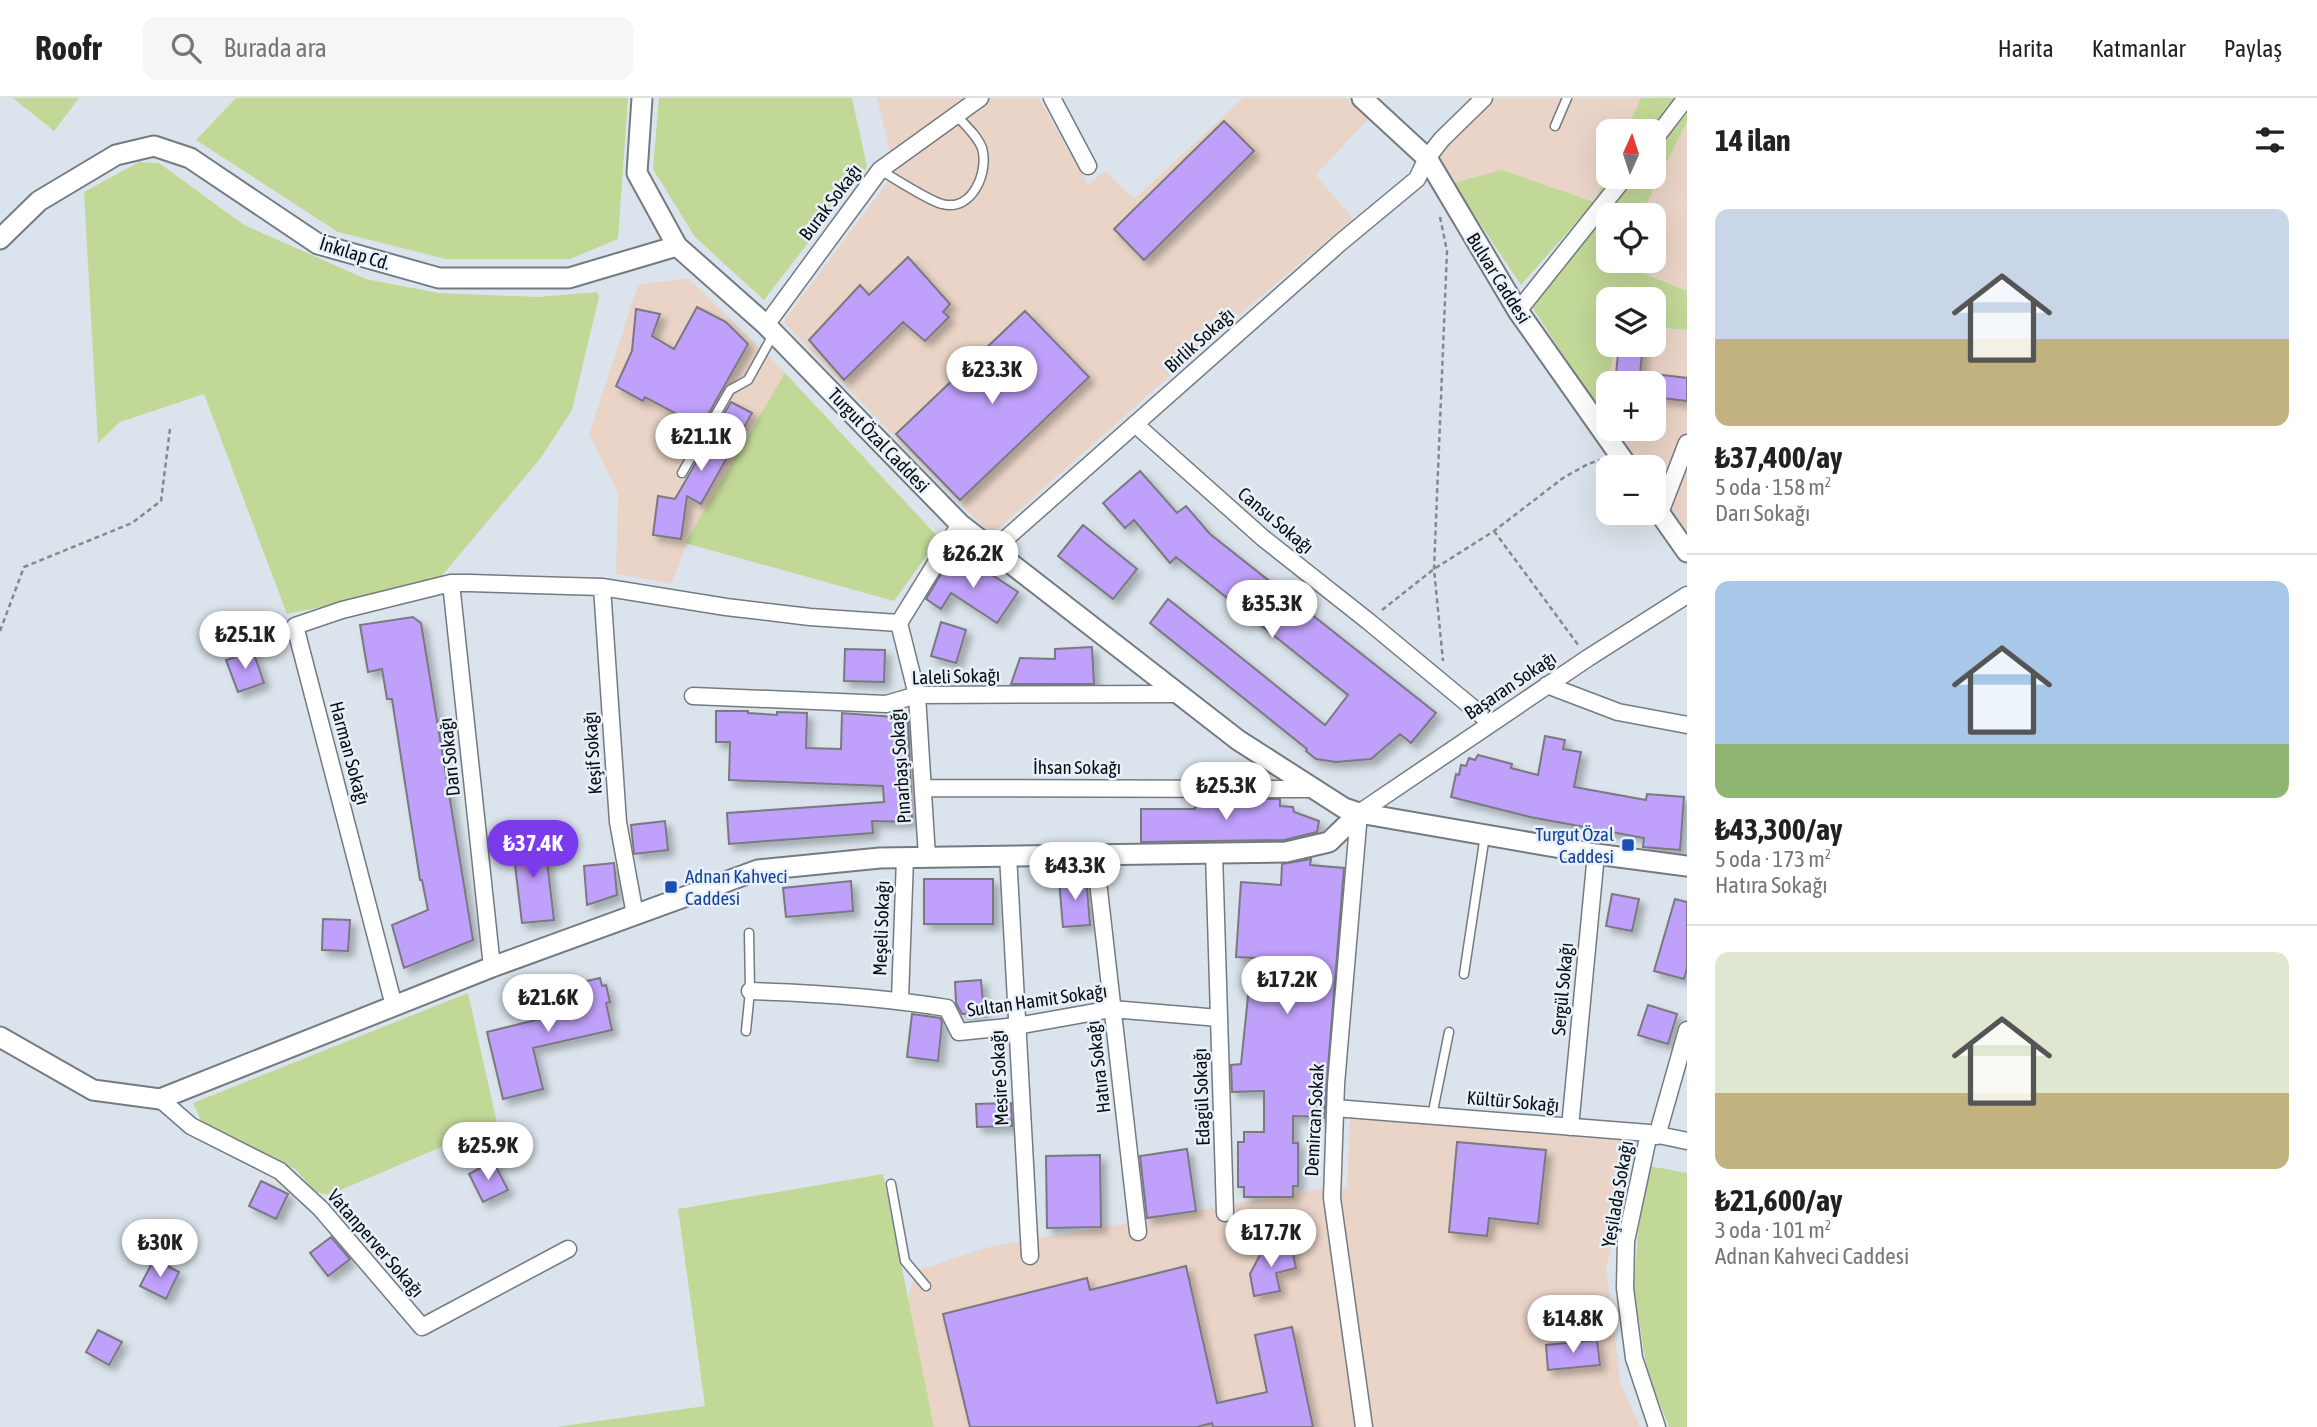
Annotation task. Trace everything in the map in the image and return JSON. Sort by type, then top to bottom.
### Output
[{"type":"street","name":"Turgut Özal Caddesi","points":[[642,98],[637,173],[677,246],[770,329],[960,524],[1238,740],[1344,808],[1359,813],[1596,854],[1687,866]]},
{"type":"street","name":"Burak Sokağı","points":[[770,329],[880,170],[980,98]]},
{"type":"street","points":[[1052,98],[1088,166]]},
{"type":"street","name":"Bulvar Caddesi","points":[[1362,98],[1427,158],[1518,312],[1619,455]]},
{"type":"street","name":"Birlik Sokağı","points":[[993,550],[1341,242],[1418,179],[1427,158],[1442,139],[1484,98]]},
{"type":"street","points":[[1666,124],[1686,98]]},
{"type":"street","name":"İnkılap Cd.","points":[[0,239],[39,201],[116,155],[154,146],[190,158],[318,244],[439,278],[569,278],[677,246]]},
{"type":"street","points":[[1518,312],[1615,189]]},
{"type":"street","name":"Cansu Sokağı","points":[[1135,424],[1262,538],[1491,723]]},
{"type":"street","points":[[1666,489],[1687,443]]},
{"type":"street","points":[[1666,522],[1687,552]]},
{"type":"street","points":[[451,583],[602,587],[796,615],[899,623],[960,524]]},
{"type":"street","name":"Darı Sokağı","points":[[451,583],[492,967]]},
{"type":"street","name":"Harman Sokağı","points":[[394,1006],[295,626],[342,610],[451,583]]},
{"type":"street","name":"Keşif Sokağı","points":[[602,587],[618,822],[635,915]]},
{"type":"street","name":"Başaran Sokağı","points":[[1359,813],[1547,685],[1687,595]]},
{"type":"street","name":"Pınarbaşı Sokağı","points":[[899,623],[917,695],[927,857]]},
{"type":"street","points":[[1547,685],[1618,712],[1687,725]]},
{"type":"street","name":"Laleli Sokağı","points":[[693,696],[886,704],[917,695],[1179,694]]},
{"type":"street","name":"İhsan Sokağı","points":[[923,788],[1315,789]]},
{"type":"street","points":[[0,1037],[93,1090],[160,1099],[492,967],[758,870],[927,857],[1286,852],[1329,842],[1359,813]]},
{"type":"street","name":"Demircan Sokak","points":[[1359,813],[1335,1108],[1332,1198],[1364,1427]]},
{"type":"street","name":"Edagül Sokağı","points":[[1214,853],[1225,1213]]},
{"type":"street","name":"Sergül Sokağı","points":[[1570,1127],[1596,854]]},
{"type":"street","name":"Mesire Sokağı","points":[[1008,855],[1030,1256]]},
{"type":"street","name":"Hatıra Sokağı","points":[[1095,855],[1138,1233]]},
{"type":"street","name":"Meşeli Sokağı","points":[[900,1000],[905,858]]},
{"type":"street","name":"Sultan Hamit Sokağı","points":[[750,991],[827,993],[900,1000],[947,1008],[959,1032],[1017,1026],[1112,1009],[1219,1018]]},
{"type":"street","name":"Yeşilada Sokağı","points":[[1657,1427],[1634,1358],[1625,1289],[1626,1241],[1653,1135],[1687,1030]]},
{"type":"street","name":"Vatanperver Sokağı","points":[[160,1099],[191,1126],[281,1171],[321,1209],[422,1326],[569,1249]]},
{"type":"street","name":"Kültür Sokağı","points":[[1335,1108],[1570,1127],[1687,1141]]},
{"type":"lane","points":[[1555,126],[1567,98]]},
{"type":"lane","points":[[880,170],[942,204],[967,198],[980,183],[984,158],[975,136],[955,114]]},
{"type":"lane","points":[[682,473],[730,390],[747,380],[770,329]]},
{"type":"lane","points":[[1464,974],[1485,834]]},
{"type":"lane","points":[[746,1031],[750,991],[749,933]]},
{"type":"lane","points":[[1432,1116],[1449,1032]]},
{"type":"lane","points":[[891,1184],[905,1261],[926,1286]]},
{"type":"path","points":[[1438,211],[1447,251],[1434,569],[1445,685]]},
{"type":"path","points":[[0,631],[24,567],[132,523],[161,501],[170,429]]},
{"type":"path","points":[[1368,621],[1434,569],[1494,531],[1563,478],[1588,464],[1596,463]]},
{"type":"path","points":[[1494,531],[1588,658]]},
{"type":"shaded area","points":[[877,98],[1039,98],[1088,185],[1105,171],[1134,199],[1243,98],[1346,98],[1368,119],[1316,175],[1353,219],[1229,323],[991,535],[783,322],[895,172]]},
{"type":"shaded area","points":[[1477,98],[1641,98],[1631,119],[1596,119],[1596,189],[1600,189],[1594,202],[1502,170],[1453,183],[1442,161],[1429,144]]},
{"type":"shaded area","points":[[1687,121],[1687,291],[1644,273],[1666,273],[1666,203],[1647,203],[1654,189],[1666,189],[1666,164]]},
{"type":"shaded area","points":[[688,278],[786,373],[686,544],[672,584],[616,574],[618,493],[589,434],[638,285]]},
{"type":"shaded area","points":[[1666,328],[1687,330],[1687,535],[1666,506],[1666,455],[1630,455],[1620,441],[1666,441],[1666,371],[1611,371],[1612,357],[1666,357]]},
{"type":"shaded area","points":[[1350,1119],[1637,1138],[1606,1268],[1621,1384],[1640,1427],[934,1427],[908,1299],[916,1271],[989,1247],[1315,1190],[1347,1188]]},
{"type":"green space","points":[[13,98],[79,98],[54,131]]},
{"type":"green space","points":[[236,98],[628,98],[618,239],[570,259],[446,259],[338,232],[196,140]]},
{"type":"green space","points":[[659,98],[852,98],[867,167],[764,300],[695,237],[653,169]]},
{"type":"green space","points":[[1641,98],[1675,98],[1658,119],[1631,119]]},
{"type":"green space","points":[[1687,106],[1687,121],[1666,164],[1666,134]]},
{"type":"green space","points":[[139,162],[159,163],[244,225],[366,279],[438,293],[538,297],[597,292],[599,297],[572,410],[540,459],[439,579],[428,585],[287,614],[204,394],[120,422],[98,443],[84,192]]},
{"type":"green space","points":[[1502,170],[1594,202],[1521,285],[1453,183]]},
{"type":"green space","points":[[1623,189],[1654,189],[1647,203],[1612,203]]},
{"type":"green space","points":[[1596,223],[1596,273],[1644,273],[1687,291],[1687,330],[1666,328],[1666,287],[1596,287],[1596,357],[1613,357],[1611,371],[1596,371],[1596,406],[1531,305]]},
{"type":"green space","points":[[785,373],[939,538],[894,601],[685,543]]},
{"type":"green space","points":[[468,993],[497,1123],[329,1195],[316,1192],[295,1169],[204,1127],[193,1103]]},
{"type":"green space","points":[[1649,1166],[1687,1173],[1687,1427],[1669,1427],[1647,1371],[1634,1288],[1638,1231]]},
{"type":"green space","points":[[883,1174],[934,1427],[556,1427],[705,1406],[678,1209]]},
{"type":"building","points":[[1224,121],[1254,151],[1144,260],[1114,229]]},
{"type":"building","points":[[908,257],[950,304],[943,312],[949,317],[925,341],[903,322],[844,380],[809,340],[860,285],[869,295]]},
{"type":"building","points":[[697,307],[726,322],[748,344],[701,427],[645,397],[643,401],[616,386],[632,351],[636,309],[660,314],[652,336],[674,349]]},
{"type":"building","points":[[1025,311],[1089,377],[960,500],[896,434]]},
{"type":"building","points":[[1618,357],[1642,357],[1640,371],[1616,371]]},
{"type":"building","points":[[1666,375],[1687,378],[1687,401],[1666,398]]},
{"type":"building","points":[[731,402],[752,413],[701,504],[687,496],[681,539],[653,535],[658,496],[675,499]]},
{"type":"building","points":[[1140,471],[1177,513],[1186,506],[1210,534],[1436,713],[1411,743],[1400,734],[1371,759],[1336,762],[1316,759],[1150,623],[1168,599],[1325,725],[1348,695],[1176,557],[1170,563],[1134,520],[1125,528],[1103,503]]},
{"type":"building","points":[[1083,525],[1137,569],[1113,599],[1058,556]]},
{"type":"building","points":[[952,556],[977,572],[980,567],[1018,592],[997,623],[951,593],[941,609],[926,599]]},
{"type":"building","points":[[413,617],[421,623],[473,940],[404,968],[392,925],[428,910],[420,880],[392,699],[387,699],[382,669],[368,672],[360,625]]},
{"type":"building","points":[[941,622],[966,630],[956,663],[931,656]]},
{"type":"building","points":[[1092,647],[1094,684],[1011,684],[1020,658],[1055,659],[1055,649]]},
{"type":"building","points":[[845,649],[885,650],[884,682],[844,681]]},
{"type":"building","points":[[253,651],[264,683],[238,692],[226,660]]},
{"type":"building","points":[[716,711],[777,715],[777,712],[807,713],[806,748],[841,749],[842,713],[908,718],[912,822],[872,821],[873,833],[729,844],[727,813],[884,802],[883,786],[729,780],[730,742],[716,742]]},
{"type":"building","points":[[1545,736],[1565,740],[1563,749],[1581,752],[1574,787],[1646,800],[1647,794],[1684,797],[1680,850],[1643,847],[1644,838],[1530,817],[1451,797],[1461,765],[1466,766],[1469,758],[1475,760],[1478,755],[1512,764],[1511,768],[1538,775]]},
{"type":"building","points":[[1228,799],[1280,799],[1280,806],[1293,807],[1294,812],[1319,821],[1317,832],[1284,840],[1141,842],[1141,809],[1195,809],[1195,803],[1228,803]]},
{"type":"building","points":[[665,821],[668,850],[634,854],[631,825]]},
{"type":"building","points":[[544,836],[554,920],[522,923],[512,840]]},
{"type":"building","points":[[1311,859],[1310,865],[1344,868],[1324,1117],[1293,1116],[1293,1143],[1298,1143],[1298,1186],[1293,1186],[1293,1197],[1244,1197],[1244,1187],[1238,1187],[1238,1142],[1244,1142],[1244,1132],[1264,1132],[1264,1091],[1232,1092],[1231,1065],[1241,1064],[1249,987],[1273,989],[1275,959],[1236,957],[1241,882],[1281,885],[1282,864]]},
{"type":"building","points":[[614,863],[617,895],[587,905],[584,866]]},
{"type":"building","points":[[1086,877],[1090,925],[1063,927],[1059,880]]},
{"type":"building","points":[[924,879],[993,879],[993,924],[924,924]]},
{"type":"building","points":[[851,881],[853,911],[786,917],[783,888]]},
{"type":"building","points":[[1612,894],[1639,899],[1632,931],[1606,926]]},
{"type":"building","points":[[1675,899],[1687,902],[1687,968],[1684,979],[1654,971]]},
{"type":"building","points":[[323,919],[350,920],[348,951],[322,950]]},
{"type":"building","points":[[600,978],[602,986],[606,985],[610,1002],[606,1003],[612,1030],[533,1048],[543,1089],[503,1099],[487,1032],[548,1017],[544,1001],[549,999],[547,990]]},
{"type":"building","points":[[981,980],[984,1013],[962,1014],[956,1003],[955,982]]},
{"type":"building","points":[[1648,1005],[1677,1014],[1668,1044],[1638,1035]]},
{"type":"building","points":[[912,1014],[940,1018],[942,1022],[938,1061],[907,1057]]},
{"type":"building","points":[[1011,1103],[1012,1126],[977,1127],[976,1104]]},
{"type":"building","points":[[1457,1142],[1546,1150],[1538,1224],[1489,1218],[1487,1236],[1449,1232]]},
{"type":"building","points":[[1187,1149],[1196,1211],[1147,1218],[1140,1156]]},
{"type":"building","points":[[1100,1155],[1101,1227],[1047,1228],[1046,1156]]},
{"type":"building","points":[[493,1161],[508,1190],[483,1202],[469,1174]]},
{"type":"building","points":[[261,1181],[288,1194],[276,1219],[249,1206]]},
{"type":"building","points":[[331,1237],[350,1259],[328,1276],[310,1253]]},
{"type":"building","points":[[1291,1245],[1296,1268],[1276,1273],[1280,1291],[1254,1296],[1250,1274],[1262,1251]]},
{"type":"building","points":[[154,1259],[179,1272],[166,1299],[140,1286]]},
{"type":"building","points":[[1186,1266],[1217,1403],[1267,1392],[1255,1335],[1292,1327],[1313,1427],[1213,1427],[1212,1423],[1197,1427],[970,1427],[943,1314],[1087,1278],[1090,1290]]},
{"type":"building","points":[[98,1330],[122,1342],[109,1365],[86,1352]]},
{"type":"building","points":[[1597,1340],[1600,1365],[1548,1370],[1546,1345]]},
{"type":"place","name":"Turgut Özal Caddesi","points":[[1628,845]]},
{"type":"place","name":"Adnan Kahveci Caddesi","points":[[671,887]]}]
